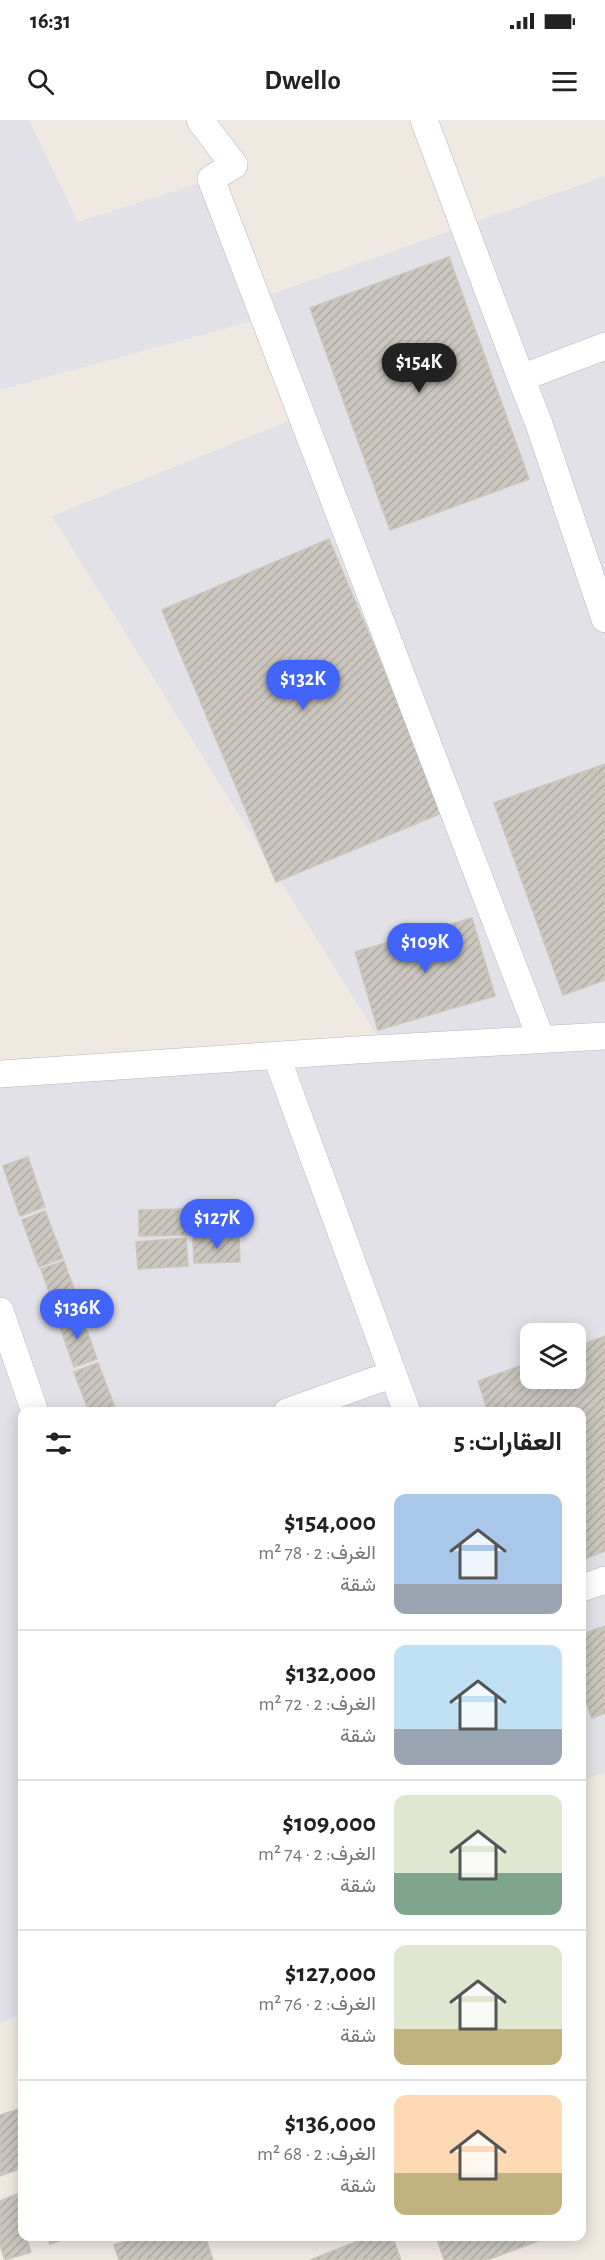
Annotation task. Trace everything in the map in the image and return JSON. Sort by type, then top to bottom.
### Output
[{"type":"street","points":[[200,120],[234,165],[211,179],[542,1039]]},
{"type":"street","points":[[424,120],[539,424],[605,618]]},
{"type":"street","points":[[521,378],[605,346]]},
{"type":"street","points":[[0,1074],[605,1036]]},
{"type":"street","points":[[276,1055],[405,1407]]},
{"type":"street","points":[[0,1311],[33,1407]]},
{"type":"street","points":[[301,1407],[393,1374]]},
{"type":"street","points":[[586,1587],[605,1580]]},
{"type":"shaded area","points":[[0,120],[29,120],[78,222],[211,179],[258,299],[605,176],[605,1036],[385,1048],[52,516],[301,416],[264,318],[0,390]]},
{"type":"shaded area","points":[[605,1038],[605,1772],[586,1779],[586,1407],[18,1407],[18,2016],[0,2023],[0,1074]]},
{"type":"building","points":[[449,257],[529,479],[390,530],[310,308]]},
{"type":"building","points":[[329,539],[444,812],[276,882],[162,610]]},
{"type":"building","points":[[605,764],[605,980],[563,995],[494,803]]},
{"type":"building","points":[[472,918],[495,996],[378,1030],[355,952]]},
{"type":"building","points":[[28,1157],[45,1207],[20,1216],[3,1166]]},
{"type":"building","points":[[187,1209],[187,1235],[139,1236],[139,1210]]},
{"type":"building","points":[[45,1211],[63,1258],[39,1267],[22,1220]]},
{"type":"building","points":[[239,1236],[240,1262],[194,1263],[193,1238]]},
{"type":"building","points":[[186,1238],[188,1266],[138,1269],[136,1242]]},
{"type":"building","points":[[64,1261],[81,1308],[58,1317],[41,1269]]},
{"type":"building","points":[[81,1314],[97,1359],[74,1367],[58,1321]]},
{"type":"building","points":[[605,1336],[605,1551],[586,1558],[586,1407],[486,1407],[478,1381],[520,1366],[520,1389],[586,1389],[586,1343]]},
{"type":"building","points":[[98,1363],[115,1407],[87,1407],[74,1372]]},
{"type":"building","points":[[605,1626],[605,1713],[592,1718],[586,1702],[586,1633]]},
{"type":"building","points":[[18,2109],[18,2169],[0,2176],[0,2115]]},
{"type":"building","points":[[18,2194],[18,2241],[28,2241],[31,2252],[5,2260],[0,2245],[0,2201]]},
{"type":"building","points":[[126,2241],[207,2241],[213,2260],[119,2260],[114,2245]]},
{"type":"building","points":[[358,2241],[394,2241],[401,2260],[310,2260]]},
{"type":"building","points":[[438,2241],[538,2241],[487,2260],[444,2260]]}]
